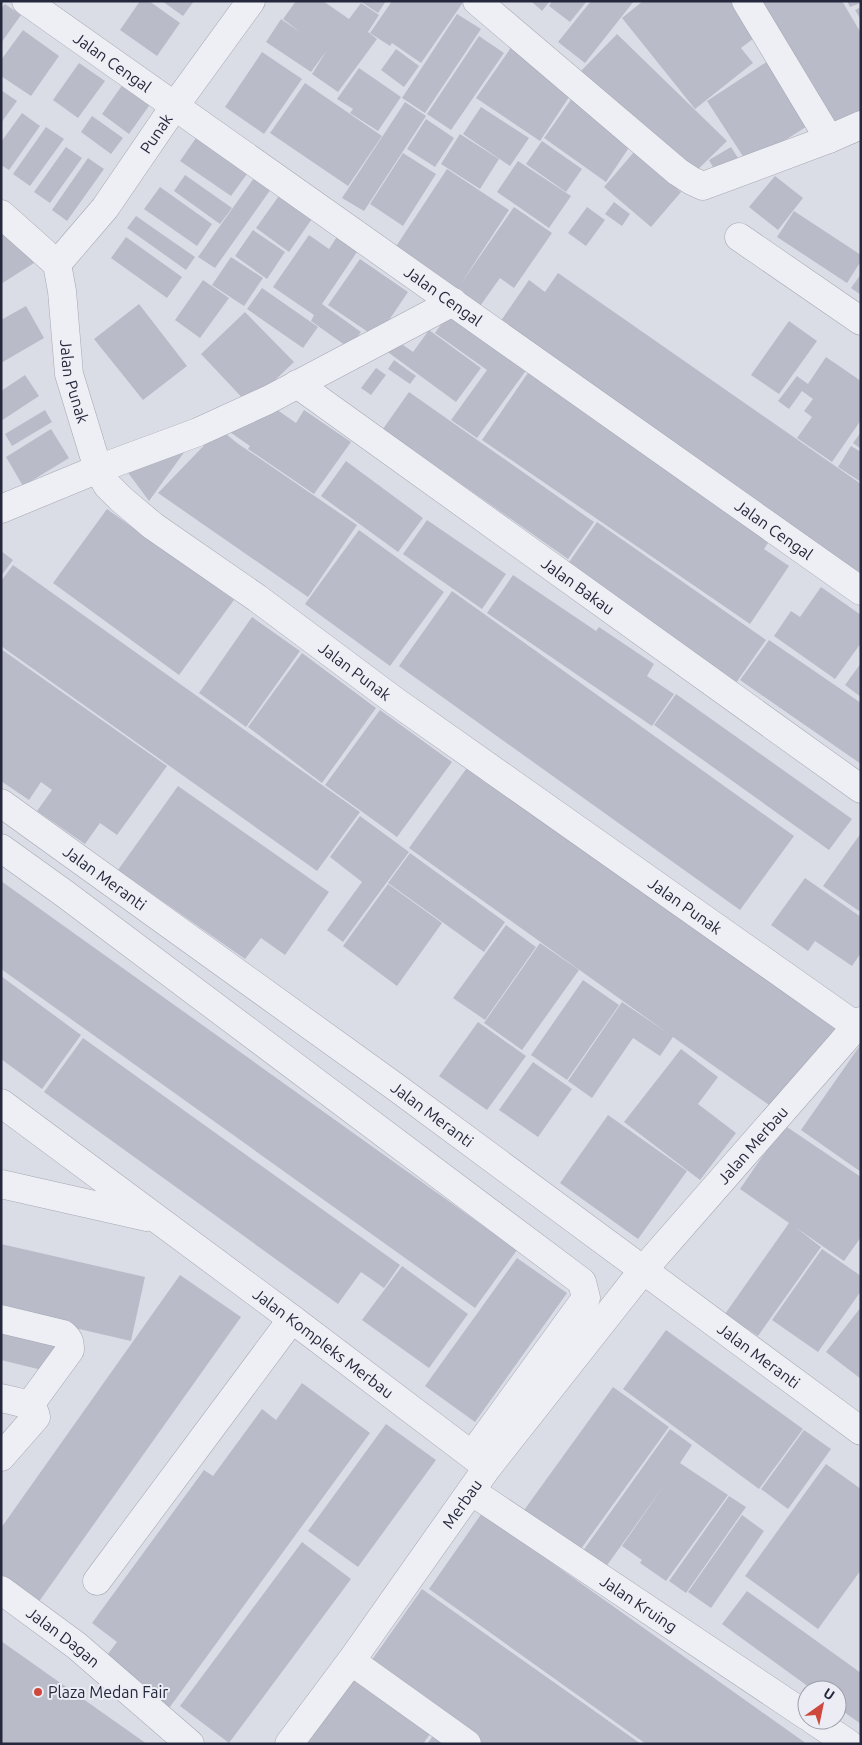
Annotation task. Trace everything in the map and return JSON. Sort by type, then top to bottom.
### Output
[{"type":"street","name":"Jalan Cengal","points":[[26,1],[861,591]]},
{"type":"street","name":"Punak","points":[[57,264],[105,208],[174,107],[251,1]]},
{"type":"street","points":[[477,1],[678,172],[703,186],[829,139],[861,125]]},
{"type":"street","points":[[746,1],[829,139]]},
{"type":"street","points":[[1,214],[57,264]]},
{"type":"street","points":[[739,236],[861,321]]},
{"type":"street","name":"Jalan Punak","points":[[57,264],[62,291],[69,374],[98,469],[107,485],[153,526],[256,598],[395,702],[858,1024]]},
{"type":"street","points":[[1,509],[98,469],[198,432],[268,400],[453,302]]},
{"type":"street","name":"Jalan Bakau","points":[[297,384],[861,789]]},
{"type":"street","name":"Jalan Meranti","points":[[1,803],[405,1094],[861,1431]]},
{"type":"street","points":[[1,848],[582,1282],[586,1298],[480,1462]]},
{"type":"street","name":"Jalan Merbau","points":[[644,1270],[858,1024]]},
{"type":"street","name":"Jalan Kompleks Merbau","points":[[1,1103],[480,1462]]},
{"type":"street","name":"Jalan Kompleks Merbau","points":[[1,1184],[158,1220]]},
{"type":"street","name":"Merbau","points":[[289,1744],[351,1661],[471,1491],[480,1462],[644,1270]]},
{"type":"street","points":[[1,1319],[63,1334],[68,1338],[70,1350],[30,1406]]},
{"type":"street","points":[[97,1581],[292,1320]]},
{"type":"street","points":[[1,1398],[30,1406],[36,1417],[1,1457]]},
{"type":"street","name":"Jalan Kruing","points":[[471,1491],[797,1709]]},
{"type":"street","name":"Jalan Dagan","points":[[1,1590],[78,1646],[190,1744]]},
{"type":"street","points":[[351,1661],[467,1744]]},
{"type":"street","points":[[828,1730],[849,1744]]},
{"type":"building","points":[[140,1],[149,1],[180,23],[157,56],[120,30]]},
{"type":"building","points":[[162,1],[194,1],[183,16]]},
{"type":"building","points":[[296,1],[323,1],[349,19],[361,3],[379,15],[368,32],[377,39],[338,92],[312,74],[327,50],[311,72],[266,42],[281,19],[300,32],[283,19]]},
{"type":"building","points":[[360,1],[386,1],[378,13]]},
{"type":"building","points":[[392,1],[464,1],[421,63],[392,43],[390,46],[370,33]]},
{"type":"building","points":[[531,1],[550,1],[542,11]]},
{"type":"building","points":[[552,1],[587,1],[570,22],[549,6]]},
{"type":"building","points":[[591,1],[634,1],[585,63],[558,42]]},
{"type":"building","points":[[643,1],[737,1],[762,32],[741,48],[753,63],[695,109],[622,18]]},
{"type":"building","points":[[755,1],[842,1],[861,33],[861,115],[830,133]]},
{"type":"building","points":[[847,1],[861,1],[861,3],[850,7]]},
{"type":"building","points":[[5,4],[21,15],[1,43],[1,9]]},
{"type":"building","points":[[861,7],[861,20],[855,10]]},
{"type":"building","points":[[457,14],[481,29],[425,113],[402,98]]},
{"type":"building","points":[[23,30],[59,56],[31,96],[1,76],[1,60]]},
{"type":"building","points":[[617,34],[727,141],[690,177],[581,71]]},
{"type":"building","points":[[479,36],[504,53],[451,130],[427,114]]},
{"type":"building","points":[[512,46],[575,88],[540,141],[476,98]]},
{"type":"building","points":[[396,49],[419,66],[404,87],[381,70]]},
{"type":"building","points":[[262,52],[302,79],[264,134],[225,107]]},
{"type":"building","points":[[771,59],[812,123],[748,164],[707,101]]},
{"type":"building","points":[[79,63],[105,81],[78,118],[53,100]]},
{"type":"building","points":[[359,68],[401,97],[378,131],[350,113],[353,109],[337,99]]},
{"type":"building","points":[[305,83],[382,136],[348,186],[270,133]]},
{"type":"building","points":[[123,84],[151,103],[129,134],[102,114]]},
{"type":"building","points":[[1,90],[17,101],[1,123]]},
{"type":"building","points":[[575,94],[636,137],[606,182],[544,138]]},
{"type":"building","points":[[405,102],[426,116],[364,211],[342,198]]},
{"type":"building","points":[[481,107],[529,138],[510,166],[463,134]]},
{"type":"building","points":[[22,113],[40,126],[9,170],[1,165],[1,142]]},
{"type":"building","points":[[92,116],[123,138],[111,154],[81,132]]},
{"type":"building","points":[[426,119],[454,138],[435,167],[407,149]]},
{"type":"building","points":[[46,127],[64,139],[30,186],[13,174]]},
{"type":"building","points":[[460,134],[499,159],[480,189],[441,164]]},
{"type":"building","points":[[196,138],[247,174],[231,196],[180,161]]},
{"type":"building","points":[[542,141],[582,169],[566,192],[526,164]]},
{"type":"building","points":[[66,147],[82,158],[50,203],[34,192]]},
{"type":"building","points":[[731,147],[742,164],[719,178],[709,160]]},
{"type":"building","points":[[634,152],[681,192],[651,227],[604,187]]},
{"type":"building","points":[[403,153],[436,174],[403,226],[370,204]]},
{"type":"building","points":[[88,158],[104,169],[67,221],[52,210]]},
{"type":"building","points":[[518,161],[571,196],[549,228],[497,192]]},
{"type":"building","points":[[447,169],[509,210],[460,285],[514,207],[552,233],[514,288],[500,278],[478,309],[393,251]]},
{"type":"building","points":[[185,175],[232,208],[220,224],[174,191]]},
{"type":"building","points":[[775,176],[803,198],[778,230],[749,207]]},
{"type":"building","points":[[254,178],[271,189],[215,268],[198,257]]},
{"type":"building","points":[[160,187],[212,224],[197,246],[144,209]]},
{"type":"building","points":[[281,193],[314,216],[289,252],[256,228]]},
{"type":"building","points":[[614,202],[630,214],[622,226],[605,214]]},
{"type":"building","points":[[587,207],[605,220],[586,246],[568,233]]},
{"type":"building","points":[[794,211],[861,255],[861,261],[847,283],[777,237]]},
{"type":"building","points":[[136,216],[195,257],[186,270],[127,228]]},
{"type":"building","points":[[10,228],[34,263],[1,284],[1,233]]},
{"type":"building","points":[[253,230],[285,252],[267,279],[235,256]]},
{"type":"building","points":[[340,232],[361,246],[322,304],[361,332],[349,348],[311,321],[314,315],[273,287],[309,235],[329,249]]},
{"type":"building","points":[[126,237],[182,277],[167,298],[111,258]]},
{"type":"building","points":[[231,257],[263,278],[244,306],[212,285]]},
{"type":"building","points":[[360,259],[408,292],[377,338],[328,305]]},
{"type":"building","points":[[558,273],[861,484],[861,578],[498,325],[529,280],[545,292]]},
{"type":"building","points":[[861,274],[861,295],[851,288]]},
{"type":"building","points":[[203,280],[229,298],[200,338],[175,320]]},
{"type":"building","points":[[262,288],[318,327],[303,348],[247,309]]},
{"type":"building","points":[[139,304],[187,366],[143,400],[94,339]]},
{"type":"building","points":[[26,306],[44,338],[1,363],[1,320]]},
{"type":"building","points":[[452,309],[530,365],[477,438],[451,420],[487,370],[435,333]]},
{"type":"building","points":[[245,312],[294,362],[249,405],[201,354]]},
{"type":"building","points":[[789,321],[817,341],[779,394],[751,375]]},
{"type":"building","points":[[429,330],[481,368],[456,402],[385,350],[393,338],[413,352]]},
{"type":"building","points":[[826,357],[861,381],[861,420],[832,462],[797,438],[812,417],[804,411],[813,399],[802,391],[789,409],[778,401],[797,376],[808,384]]},
{"type":"building","points":[[394,360],[416,376],[410,384],[388,369]]},
{"type":"building","points":[[532,367],[774,534],[764,549],[789,566],[750,624],[482,440]]},
{"type":"building","points":[[376,368],[386,375],[371,395],[361,388]]},
{"type":"building","points":[[25,375],[39,396],[1,421],[1,391]]},
{"type":"building","points":[[409,392],[594,522],[568,559],[383,429]]},
{"type":"building","points":[[276,409],[296,423],[304,410],[351,442],[314,494],[248,449],[250,446],[224,428]]},
{"type":"building","points":[[45,410],[52,422],[12,446],[5,434]]},
{"type":"building","points":[[51,429],[69,458],[23,486],[6,457]]},
{"type":"building","points":[[220,429],[237,443],[357,525],[308,597],[158,493]]},
{"type":"building","points":[[861,432],[861,449],[853,443]]},
{"type":"building","points":[[851,446],[861,452],[861,482],[838,467]]},
{"type":"building","points":[[185,451],[149,501],[126,470]]},
{"type":"building","points":[[346,461],[423,518],[398,552],[321,496]]},
{"type":"building","points":[[107,509],[234,600],[179,675],[53,583]]},
{"type":"building","points":[[427,520],[506,574],[482,609],[403,554]]},
{"type":"building","points":[[597,522],[766,640],[736,683],[567,565]]},
{"type":"building","points":[[359,530],[444,592],[390,666],[305,604]]},
{"type":"building","points":[[1,551],[13,560],[1,576]]},
{"type":"building","points":[[13,565],[360,812],[317,871],[1,646],[1,581]]},
{"type":"building","points":[[513,575],[596,631],[599,627],[654,664],[647,676],[674,694],[652,726],[487,613]]},
{"type":"building","points":[[821,587],[861,615],[861,643],[835,679],[774,636],[791,611],[800,617]]},
{"type":"building","points":[[452,591],[794,836],[740,910],[399,666]]},
{"type":"building","points":[[252,617],[300,651],[246,727],[199,693]]},
{"type":"building","points":[[769,640],[861,703],[861,764],[740,680]]},
{"type":"building","points":[[1,649],[167,766],[117,835],[100,823],[85,844],[37,811],[52,790],[41,782],[29,800],[1,781]]},
{"type":"building","points":[[302,653],[376,708],[322,783],[248,727]]},
{"type":"building","points":[[861,663],[861,697],[845,685]]},
{"type":"building","points":[[676,694],[852,819],[829,850],[654,725]]},
{"type":"building","points":[[380,710],[452,762],[397,837],[325,785]]},
{"type":"building","points":[[469,765],[836,1027],[776,1110],[673,1037],[660,1056],[633,1038],[592,1098],[568,1081],[622,1002],[669,1034],[409,848]]},
{"type":"building","points":[[178,786],[329,892],[285,955],[261,938],[245,959],[118,870]]},
{"type":"building","points":[[360,816],[409,852],[343,942],[327,930],[362,882],[330,857]]},
{"type":"building","points":[[861,833],[861,909],[859,911],[823,886]]},
{"type":"building","points":[[410,853],[505,922],[484,952],[388,883]]},
{"type":"building","points":[[805,878],[861,917],[861,953],[852,966],[815,941],[808,951],[771,925]]},
{"type":"building","points":[[1,881],[517,1250],[475,1308],[1,969]]},
{"type":"building","points":[[388,884],[442,923],[397,986],[343,946]]},
{"type":"building","points":[[506,925],[536,947],[485,1020],[453,998]]},
{"type":"building","points":[[540,943],[579,970],[522,1050],[484,1023]]},
{"type":"building","points":[[1,976],[81,1035],[42,1089],[1,1059]]},
{"type":"building","points":[[583,980],[619,1005],[567,1080],[531,1055]]},
{"type":"building","points":[[478,1022],[526,1056],[487,1110],[439,1076]]},
{"type":"building","points":[[83,1038],[400,1265],[384,1288],[361,1272],[338,1304],[44,1092]]},
{"type":"building","points":[[861,1044],[861,1172],[801,1130]]},
{"type":"building","points":[[681,1049],[718,1077],[698,1104],[736,1133],[700,1180],[624,1122]]},
{"type":"building","points":[[533,1062],[572,1089],[538,1137],[499,1110]]},
{"type":"building","points":[[608,1115],[687,1171],[638,1239],[560,1183]]},
{"type":"building","points":[[784,1125],[861,1177],[861,1237],[844,1261],[795,1227],[821,1247],[758,1336],[725,1314],[789,1223],[740,1189]]},
{"type":"building","points":[[1,1244],[145,1277],[131,1341],[1,1311]]},
{"type":"building","points":[[822,1249],[861,1276],[861,1291],[818,1352],[772,1320]]},
{"type":"building","points":[[517,1258],[567,1293],[475,1422],[425,1386]]},
{"type":"building","points":[[402,1266],[468,1314],[429,1368],[362,1320]]},
{"type":"building","points":[[180,1275],[241,1317],[33,1610],[1,1587],[1,1528]]},
{"type":"building","points":[[861,1307],[861,1379],[826,1352]]},
{"type":"building","points":[[1,1322],[59,1337],[50,1372],[1,1360]]},
{"type":"building","points":[[666,1330],[803,1429],[759,1489],[623,1389]]},
{"type":"building","points":[[302,1383],[370,1433],[167,1711],[101,1663],[117,1642],[92,1623],[204,1470],[213,1476],[262,1409],[276,1420]]},
{"type":"building","points":[[613,1387],[669,1427],[578,1553],[522,1513]]},
{"type":"building","points":[[386,1424],[436,1460],[358,1567],[308,1531]]},
{"type":"building","points":[[670,1429],[692,1445],[680,1463],[728,1495],[666,1581],[640,1563],[642,1560],[622,1546],[665,1484],[603,1571],[580,1555]]},
{"type":"building","points":[[804,1430],[831,1449],[788,1509],[761,1489]]},
{"type":"building","points":[[826,1464],[861,1489],[861,1570],[818,1629],[745,1576]]},
{"type":"building","points":[[729,1496],[746,1507],[686,1593],[669,1581]]},
{"type":"building","points":[[482,1513],[807,1744],[646,1744],[429,1589]]},
{"type":"building","points":[[742,1515],[764,1531],[711,1608],[688,1592]]},
{"type":"building","points":[[302,1542],[351,1579],[229,1743],[180,1706]]},
{"type":"building","points":[[422,1589],[641,1744],[483,1744],[369,1664]]},
{"type":"building","points":[[747,1591],[861,1673],[861,1724],[847,1714],[847,1680],[799,1680],[722,1624]]},
{"type":"building","name":"Plaza Medan Fair","points":[[1,1641],[147,1744],[1,1744]]},
{"type":"building","points":[[358,1672],[435,1727],[423,1744],[306,1744]]},
{"type":"building","points":[[437,1730],[456,1744],[427,1744]]},
{"type":"place","name":"Plaza Medan Fair","points":[[38,1692]]}]
